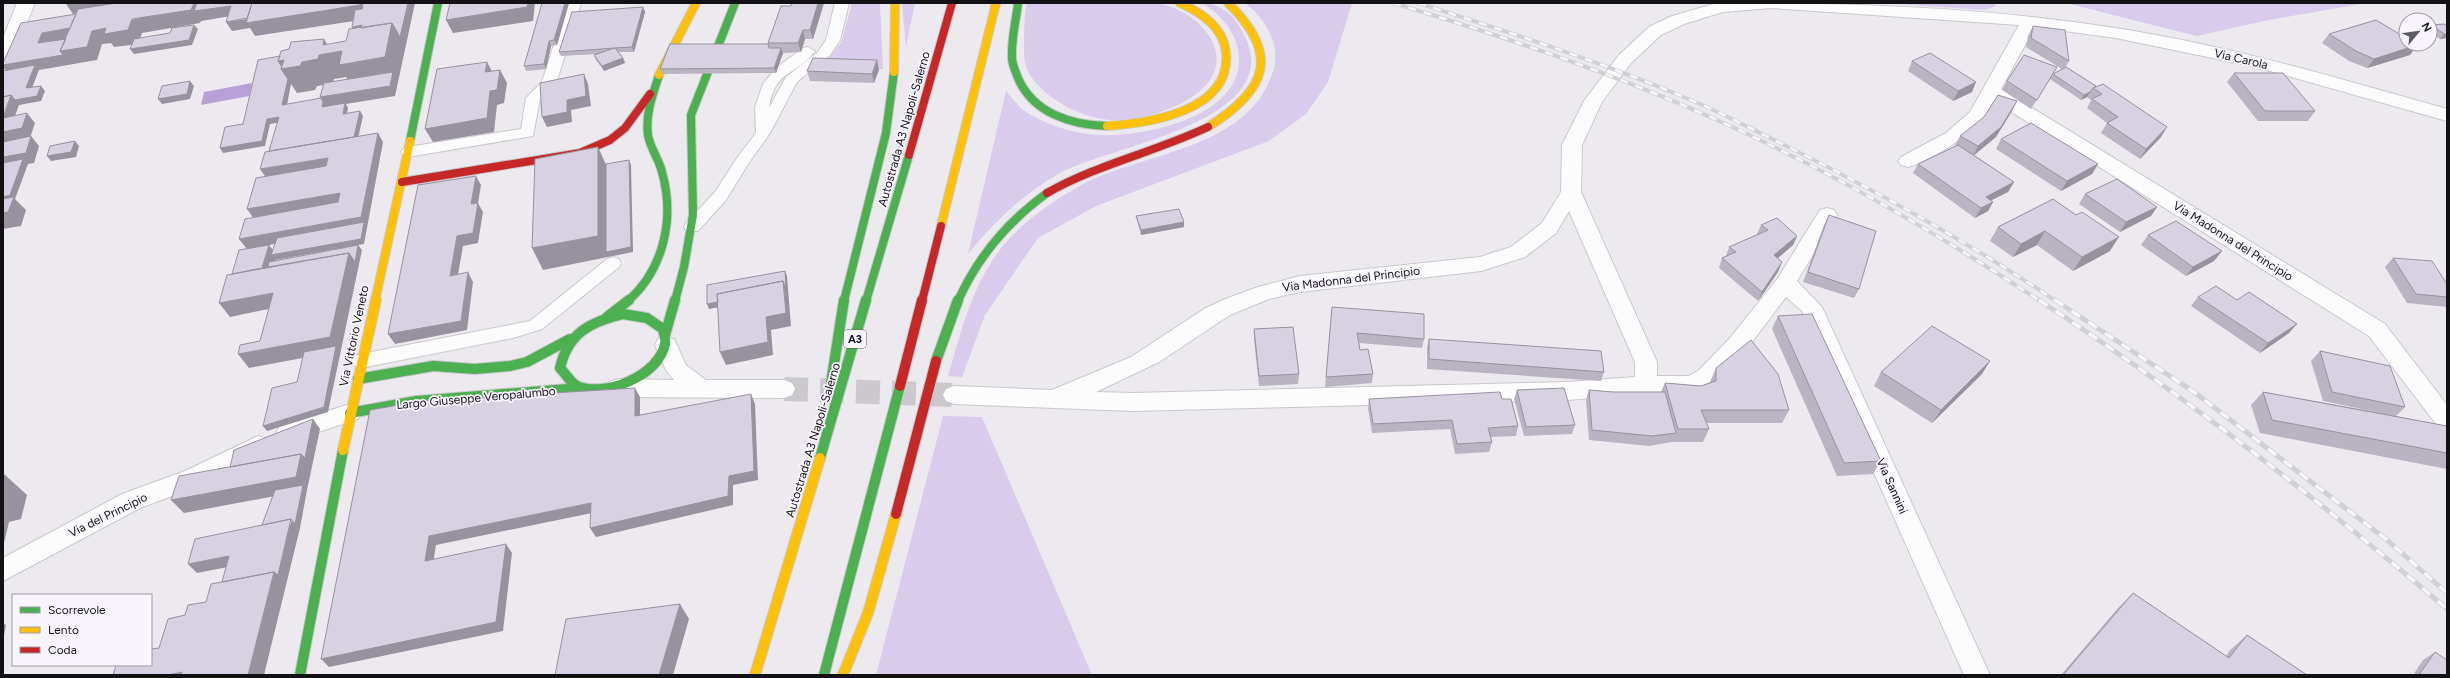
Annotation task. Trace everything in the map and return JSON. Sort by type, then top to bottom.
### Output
[{"type":"main road","name":"Via Vittorio Veneto","points":[[300,675],[350,413],[402,182],[438,3]]},
{"type":"main road","points":[[607,317],[628,299],[652,274],[659,258],[663,237],[665,196],[662,171],[650,145],[648,131],[650,113],[659,79],[679,30],[685,3]]},
{"type":"main road","points":[[679,30],[696,3]]},
{"type":"main road","points":[[822,453],[840,311],[886,132],[895,66],[895,3]]},
{"type":"main road","name":"Autostrada A3 Napoli-Salerno","points":[[755,675],[822,453],[952,3]]},
{"type":"main road","points":[[824,675],[908,356],[996,3]]},
{"type":"main road","points":[[1018,3],[1012,46],[1013,66],[1017,80],[1026,94],[1041,108],[1063,120],[1109,128],[1156,121],[1179,114],[1199,104],[1217,89],[1224,78],[1229,64],[1226,46],[1219,32],[1210,21],[1180,3]]},
{"type":"main road","points":[[843,675],[859,641],[884,558],[937,355],[961,289],[980,258],[1006,225],[1042,196],[1071,179],[1101,166],[1212,126],[1233,112],[1252,93],[1262,70],[1262,51],[1257,32],[1244,16],[1228,3]]},
{"type":"main road","points":[[665,340],[687,255],[692,227],[694,183],[688,132],[691,115],[735,4]]},
{"type":"main road","points":[[402,182],[580,153],[610,140],[625,128],[637,114],[659,79]]},
{"type":"main road","name":"Largo Giuseppe Veropalumbo","points":[[350,413],[416,401],[580,388],[591,390],[618,388],[645,375],[662,355],[665,340],[660,326],[651,319],[638,315],[607,317],[586,326],[570,339],[528,362],[510,366],[475,369],[433,366],[358,379]]},
{"type":"main road","name":"Largo Giuseppe Veropalumbo","points":[[570,339],[562,353],[560,368],[570,383],[580,388]]},
{"type":"street","points":[[3,60],[24,28],[26,3]]},
{"type":"street","points":[[1646,385],[1646,362],[1571,192],[1572,145],[1593,101],[1625,59],[1655,32],[1678,20],[1722,7],[1771,3],[2030,21]]},
{"type":"street","points":[[2022,3],[2030,21]]},
{"type":"street","points":[[1908,161],[1954,139],[1977,115],[2030,21]]},
{"type":"street","name":"Via Carola","points":[[2030,21],[2152,39],[2259,62],[2447,115]]},
{"type":"street","name":"Via Madonna del Principio","points":[[1991,91],[2377,330],[2447,422]]},
{"type":"street","name":"Via Madonna del Principio","points":[[1050,400],[1108,378],[1150,356],[1213,315],[1243,300],[1274,289],[1300,284],[1481,264],[1518,252],[1549,228],[1571,192]]},
{"type":"street","points":[[954,395],[1050,400],[1133,402],[1567,391],[1646,385],[1693,385],[1707,376],[1738,344],[1785,283],[1812,235],[1827,215]]},
{"type":"street","name":"Via Sannini","points":[[1785,283],[1811,307],[1977,675]]},
{"type":"street","name":"Largo Giuseppe Veropalumbo","points":[[665,340],[677,370],[703,390]]},
{"type":"street","name":"Largo Giuseppe Veropalumbo","points":[[618,388],[703,390]]},
{"type":"street","points":[[703,390],[784,389]]},
{"type":"street","name":"Via del Principio","points":[[3,570],[131,501],[193,478],[266,442],[350,413]]},
{"type":"lane","points":[[408,152],[528,133],[533,98],[548,84],[574,3]]},
{"type":"lane","points":[[692,227],[721,196],[742,161],[763,132],[791,80],[823,55],[833,40],[842,3]]},
{"type":"lane","points":[[763,132],[760,116],[769,82],[782,70],[808,51]]},
{"type":"lane","points":[[361,361],[514,332],[536,325],[612,264]]},
{"type":"shaded area","points":[[1148,2],[1165,5],[1181,11],[1195,20],[1211,39],[1217,59],[1212,76],[1201,90],[1183,102],[1162,111],[1141,117],[1120,120],[1102,119],[1078,112],[1063,105],[1049,95],[1036,83],[1028,72],[1024,48],[1027,3]]},
{"type":"shaded area","points":[[852,3],[880,3],[883,69],[822,66],[841,43]]},
{"type":"shaded area","points":[[902,3],[915,3],[906,47]]},
{"type":"shaded area","points":[[1200,3],[1217,6],[1232,16],[1239,26],[1251,58],[1244,85],[1222,107],[1190,125],[1083,163],[1058,174],[1032,191],[1009,210],[998,220],[968,254],[1006,91],[1022,109],[1040,120],[1061,128],[1094,135],[1126,134],[1150,130],[1174,124],[1198,114],[1217,102],[1232,85],[1239,66],[1234,36],[1217,14]]},
{"type":"shaded area","points":[[1245,3],[1352,3],[1328,82],[1306,114],[1269,141],[1096,206],[1038,238],[985,315],[962,377],[948,376],[965,320],[980,283],[989,265],[1000,249],[1021,227],[1067,193],[1087,182],[1112,171],[1196,143],[1222,131],[1244,115],[1262,95],[1274,68],[1275,49],[1273,40],[1265,24]]},
{"type":"shaded area","points":[[1885,3],[1995,3],[1996,6],[1985,10]]},
{"type":"shaded area","points":[[2066,3],[2366,3],[2269,20],[2197,36]]},
{"type":"shaded area","points":[[252,83],[249,96],[201,105],[204,92]]},
{"type":"shaded area","points":[[943,416],[982,417],[1092,675],[876,675]]},
{"type":"building","points":[[117,3],[194,3],[191,10],[132,19],[128,30],[104,34],[106,28],[92,31],[87,47],[60,51],[78,9]]},
{"type":"building","points":[[197,3],[252,3],[247,18],[226,22],[231,6],[194,11]]},
{"type":"building","points":[[252,3],[360,3],[360,5],[246,23]]},
{"type":"building","points":[[363,3],[408,3],[400,37],[392,23],[361,28],[362,25],[352,27],[355,10],[362,9]]},
{"type":"building","points":[[450,3],[528,3],[527,7],[446,20]]},
{"type":"building","points":[[542,3],[565,3],[554,40],[549,41],[544,64],[524,66]]},
{"type":"building","points":[[792,3],[818,3],[810,30],[803,30],[798,43],[768,43],[781,6],[791,6]]},
{"type":"building","points":[[643,7],[632,47],[559,52],[572,12]]},
{"type":"building","points":[[76,14],[70,28],[42,33],[38,43],[66,39],[60,51],[63,55],[3,65],[21,23]]},
{"type":"building","points":[[2376,20],[2398,33],[2398,51],[2374,59],[2356,51],[2329,34]]},
{"type":"building","points":[[392,23],[385,57],[339,65],[342,51],[319,55],[318,59],[302,62],[300,66],[281,69],[284,60],[278,61],[281,51],[289,49],[291,42],[324,39],[323,45],[346,41],[349,29]]},
{"type":"building","points":[[2438,24],[2444,24],[2447,26],[2447,34],[2444,34],[2438,30]]},
{"type":"building","points":[[194,25],[189,40],[130,49],[134,39],[170,33],[172,28]]},
{"type":"building","points":[[2033,26],[2065,30],[2069,61],[2031,38]]},
{"type":"building","points":[[670,44],[768,44],[769,48],[781,48],[774,68],[660,69]]},
{"type":"building","points":[[615,48],[623,58],[602,66],[594,55]]},
{"type":"building","points":[[1930,53],[1976,82],[1958,91],[1912,61]]},
{"type":"building","points":[[2024,55],[2057,67],[2037,100],[2007,81]]},
{"type":"building","points":[[280,56],[278,61],[282,67],[281,69],[288,79],[282,105],[321,98],[323,102],[322,107],[345,103],[343,114],[360,111],[354,137],[269,151],[279,117],[267,119],[262,141],[220,148],[225,127],[243,124],[258,60]]},
{"type":"building","points":[[813,58],[877,60],[872,74],[807,71]]},
{"type":"building","points":[[487,62],[485,72],[500,70],[497,90],[490,91],[487,118],[425,129],[437,69]]},
{"type":"building","points":[[35,65],[26,88],[41,86],[37,96],[15,100],[11,95],[3,97],[3,71]]},
{"type":"building","points":[[2066,67],[2096,86],[2084,95],[2053,74]]},
{"type":"building","points":[[393,72],[390,86],[320,97],[324,83]]},
{"type":"building","points":[[2234,73],[2283,73],[2315,111],[2265,111]]},
{"type":"building","points":[[584,74],[586,96],[567,100],[567,112],[542,117],[540,83]]},
{"type":"building","points":[[190,81],[187,94],[158,99],[162,86]]},
{"type":"building","points":[[2103,84],[2167,127],[2146,149],[2107,123],[2118,117],[2092,99],[2102,94],[2093,88]]},
{"type":"building","points":[[11,95],[3,117],[3,97]]},
{"type":"building","points":[[1998,95],[2017,101],[2001,127],[1978,146],[1960,136],[1984,117]]},
{"type":"building","points":[[27,113],[22,128],[3,132],[3,118]]},
{"type":"building","points":[[2031,123],[2098,164],[2067,181],[2001,139]]},
{"type":"building","points":[[378,133],[361,217],[239,239],[245,219],[338,202],[340,193],[247,209],[256,178],[326,166],[328,158],[260,169],[265,152]]},
{"type":"building","points":[[31,136],[26,153],[3,157],[3,142]]},
{"type":"building","points":[[75,141],[71,152],[47,156],[50,146]]},
{"type":"building","points":[[1958,145],[2014,182],[1986,197],[1993,202],[1981,208],[1918,164]]},
{"type":"building","points":[[598,147],[598,236],[532,248],[535,159]]},
{"type":"building","points":[[23,159],[10,195],[3,197],[3,163]]},
{"type":"building","points":[[629,160],[631,247],[606,252],[606,164]]},
{"type":"building","points":[[476,176],[471,204],[478,203],[473,233],[457,236],[450,276],[468,272],[461,321],[388,334],[418,185]]},
{"type":"building","points":[[2117,179],[2157,207],[2126,222],[2085,194]]},
{"type":"building","points":[[14,197],[8,212],[3,213],[3,199]]},
{"type":"building","points":[[2053,199],[2076,215],[2082,212],[2119,237],[2082,257],[2045,231],[2021,244],[1998,227]]},
{"type":"building","points":[[1179,209],[1184,222],[1141,230],[1136,216]]},
{"type":"building","points":[[1829,215],[1876,231],[1859,289],[1808,272]]},
{"type":"building","points":[[1777,218],[1797,236],[1774,255],[1782,262],[1762,292],[1722,258],[1736,252],[1729,247],[1768,230],[1761,225]]},
{"type":"building","points":[[2176,221],[2222,251],[2193,267],[2148,235]]},
{"type":"building","points":[[364,222],[361,239],[271,255],[277,238]]},
{"type":"building","points":[[269,245],[262,268],[232,274],[239,250]]},
{"type":"building","points":[[358,245],[355,262],[349,253],[268,267],[269,262]]},
{"type":"building","points":[[349,253],[330,337],[238,354],[240,345],[260,341],[273,293],[219,303],[227,275]]},
{"type":"building","points":[[2393,258],[2432,261],[2447,284],[2447,297],[2416,294]]},
{"type":"building","points":[[785,271],[786,289],[783,281],[717,294],[718,302],[707,304],[707,285]]},
{"type":"building","points":[[783,281],[786,313],[766,317],[768,342],[720,352],[717,294]]},
{"type":"building","points":[[2216,286],[2237,300],[2249,292],[2297,324],[2268,343],[2198,297]]},
{"type":"building","points":[[1332,307],[1424,314],[1424,339],[1357,333],[1360,350],[1368,349],[1373,374],[1326,377]]},
{"type":"building","points":[[1812,314],[1881,461],[1844,463],[1778,316]]},
{"type":"building","points":[[1932,326],[1990,361],[1941,410],[1881,372]]},
{"type":"building","points":[[1293,327],[1299,374],[1259,376],[1254,329]]},
{"type":"building","points":[[1429,339],[1601,351],[1604,372],[1429,359]]},
{"type":"building","points":[[1751,340],[1778,374],[1789,410],[1701,410],[1709,429],[1678,429],[1665,383],[1701,386],[1716,381],[1716,368]]},
{"type":"building","points":[[336,346],[324,407],[263,426],[272,388],[297,382],[304,352]]},
{"type":"building","points":[[2320,351],[2390,366],[2405,407],[2332,392]]},
{"type":"building","points":[[635,388],[635,416],[751,394],[754,471],[729,476],[728,496],[590,528],[591,503],[429,536],[425,561],[506,544],[496,622],[321,659],[370,410],[422,401]]},
{"type":"building","points":[[1564,388],[1575,425],[1526,427],[1517,390]]},
{"type":"building","points":[[1589,390],[1613,392],[1665,392],[1676,433],[1652,436],[1592,430]]},
{"type":"building","points":[[1500,392],[1502,399],[1511,399],[1518,426],[1488,428],[1492,442],[1457,444],[1452,420],[1373,424],[1369,399]]},
{"type":"building","points":[[2263,392],[2447,426],[2447,453],[2272,420]]},
{"type":"building","points":[[313,419],[305,458],[301,454],[230,467],[234,450]]},
{"type":"building","points":[[301,454],[296,477],[171,500],[179,476]]},
{"type":"building","points":[[303,485],[295,524],[291,519],[262,525],[275,490]]},
{"type":"building","points":[[291,519],[278,575],[274,572],[222,582],[229,556],[188,564],[195,539]]},
{"type":"building","points":[[274,572],[248,675],[181,675],[182,672],[168,675],[113,675],[116,666],[152,666],[152,649],[159,648],[168,619],[185,615],[188,605],[206,602],[211,584]]},
{"type":"building","points":[[2133,593],[2229,658],[2247,635],[2307,675],[2063,675]]},
{"type":"building","points":[[680,604],[659,675],[555,675],[566,619]]},
{"type":"building","points":[[2435,652],[2447,660],[2447,675],[2419,675]]},
{"type":"tunnel","points":[[784,389],[954,395]]},
{"type":"railway","points":[[1393,3],[1557,56],[1638,87],[1717,120],[1801,160],[1882,204],[1962,251],[2040,301]]},
{"type":"railway","points":[[1418,3],[1587,59],[1653,84],[1716,111],[1878,193],[1950,234],[2056,301]]},
{"type":"railway","points":[[2039,300],[2145,372],[2248,448],[2349,527],[2447,609]]},
{"type":"railway","points":[[2055,300],[2194,392],[2387,540],[2447,593]]},
{"type":"traffic: fast","points":[[410,141],[438,3]]},
{"type":"traffic: fast","points":[[665,335],[684,267],[693,215],[691,115],[735,3]]},
{"type":"traffic: fast","points":[[1018,3],[1012,58],[1019,79],[1029,98],[1044,110],[1065,119],[1098,126],[1107,126]]},
{"type":"traffic: fast","points":[[831,383],[841,311],[886,133],[894,72]]},
{"type":"traffic: fast","points":[[607,317],[638,291],[647,280],[654,269],[663,242],[667,213],[665,184],[662,171],[650,143],[647,126],[651,100],[659,75]]},
{"type":"traffic: fast","points":[[820,458],[909,155]]},
{"type":"traffic: fast","points":[[936,361],[953,311],[976,266],[990,245],[1007,226],[1026,208],[1047,193]]},
{"type":"traffic: fast","points":[[623,314],[647,318],[663,329],[665,344],[656,361],[640,376],[618,387],[596,391],[576,385],[560,368],[567,346],[581,331],[590,325],[623,314]]},
{"type":"traffic: fast","points":[[358,379],[433,366],[475,369],[510,366],[527,362],[570,339]]},
{"type":"traffic: fast","points":[[824,675],[900,386]]},
{"type":"traffic: fast","points":[[350,413],[416,401],[580,388]]},
{"type":"traffic: fast","points":[[300,675],[343,450]]},
{"type":"traffic: slow","points":[[659,75],[671,48],[696,3]]},
{"type":"traffic: slow","points":[[894,72],[895,3]]},
{"type":"traffic: slow","points":[[941,226],[996,3]]},
{"type":"traffic: slow","points":[[1107,126],[1135,124],[1175,114],[1187,109],[1211,94],[1218,85],[1227,68],[1223,40],[1211,22],[1180,3]]},
{"type":"traffic: slow","points":[[1208,127],[1228,115],[1243,101],[1255,86],[1261,71],[1262,54],[1257,37],[1246,20],[1228,3]]},
{"type":"traffic: slow","points":[[343,450],[410,141]]},
{"type":"traffic: slow","points":[[755,675],[820,458]]},
{"type":"traffic: slow","points":[[843,675],[868,613],[896,514]]},
{"type":"traffic: jam","points":[[909,155],[952,3]]},
{"type":"traffic: jam","points":[[402,182],[580,153],[610,140],[625,128],[650,94]]},
{"type":"traffic: jam","points":[[1047,193],[1086,173],[1168,144],[1208,127]]},
{"type":"traffic: jam","points":[[900,386],[941,226]]},
{"type":"traffic: jam","points":[[896,514],[936,361]]}]
